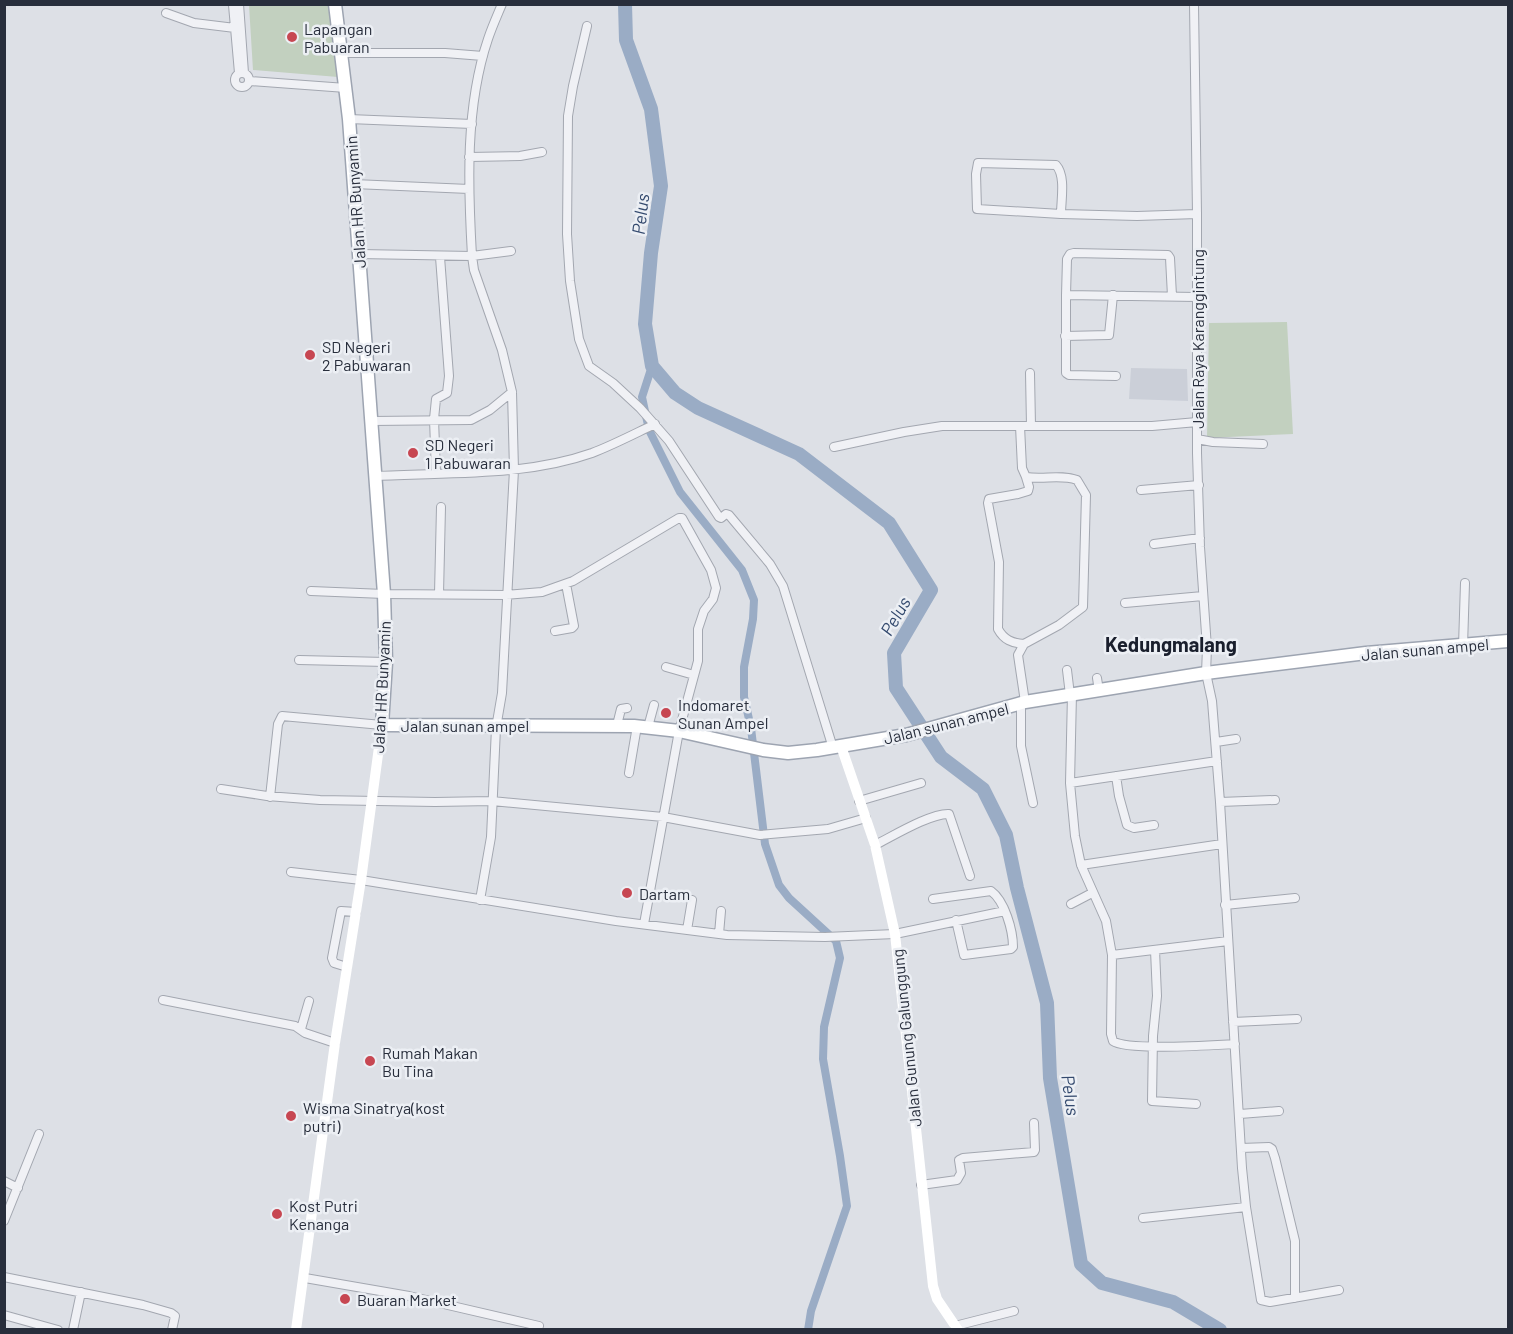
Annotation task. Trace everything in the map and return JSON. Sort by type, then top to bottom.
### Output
[{"type":"main road","name":"Jalan HR Bunyamin","points":[[296,1329],[382,725],[386,662],[384,594],[360,254],[346,88],[335,4]]},
{"type":"main road","name":"Jalan sunan ampel","points":[[382,725],[617,725],[679,731],[748,748],[789,753],[906,735],[1023,703],[1071,695],[1098,684],[1366,653],[1509,641]]},
{"type":"main road","name":"Jalan Gunung Galunggung","points":[[837,747],[875,844],[895,934],[933,1286],[937,1299],[957,1328]]},
{"type":"street","points":[[239,4],[244,76],[232,5],[239,4]]},
{"type":"street","points":[[480,900],[491,837],[496,725],[502,693],[514,470],[512,392],[502,350],[474,270],[469,157],[483,56],[502,4]]},
{"type":"street","name":"Jalan Raya Karanggintung","points":[[1194,4],[1197,439],[1200,538],[1207,648],[1206,673],[1212,701],[1216,742],[1241,1148],[1246,1207],[1261,1300],[1270,1302],[1295,1298]]},
{"type":"street","points":[[166,13],[194,22],[235,28]]},
{"type":"street","points":[[587,26],[568,116],[567,234],[570,281],[579,339],[589,366],[613,383],[655,424],[669,441],[719,517],[729,515],[782,582],[837,747]]},
{"type":"street","points":[[341,53],[445,53],[483,56]]},
{"type":"street","points":[[244,76],[346,88]]},
{"type":"street","points":[[349,119],[472,124]]},
{"type":"street","points":[[469,157],[520,156],[542,152]]},
{"type":"street","points":[[1061,214],[1061,180],[1056,165],[978,163],[977,209],[1061,214],[1137,216],[1197,214]]},
{"type":"street","points":[[354,184],[469,189]]},
{"type":"street","points":[[360,254],[440,257],[511,251]]},
{"type":"street","points":[[1116,376],[1068,375],[1065,370],[1068,256],[1074,253],[1168,255],[1172,296]]},
{"type":"street","points":[[436,473],[434,419],[436,399],[447,393],[448,388],[440,257]]},
{"type":"street","points":[[1066,295],[1197,297]]},
{"type":"street","points":[[1065,336],[1109,335],[1113,295]]},
{"type":"street","points":[[1030,373],[1031,426]]},
{"type":"street","points":[[371,421],[471,420],[490,410],[512,392]]},
{"type":"street","points":[[834,447],[924,428],[967,425],[1152,426],[1197,422]]},
{"type":"street","points":[[376,476],[514,470],[543,465],[591,453],[655,424]]},
{"type":"street","points":[[1020,426],[1022,468],[1029,487],[1028,491],[988,499],[988,501],[999,562],[998,629],[1006,639],[1013,643],[1024,644],[1059,626],[1083,607],[1086,495],[1077,480],[1068,477],[1052,476],[1037,479],[1026,477]]},
{"type":"street","points":[[1197,439],[1263,444]]},
{"type":"street","points":[[1141,490],[1199,485]]},
{"type":"street","points":[[439,594],[441,507]]},
{"type":"street","points":[[311,591],[506,595],[542,592],[566,584],[682,518],[711,570],[716,588],[698,629],[698,661],[679,731],[644,924]]},
{"type":"street","points":[[1154,544],[1200,538]]},
{"type":"street","points":[[1463,646],[1465,583]]},
{"type":"street","points":[[555,631],[574,626],[566,584]]},
{"type":"street","points":[[1125,603],[1203,596]]},
{"type":"street","points":[[1024,644],[1018,655],[1023,703],[1021,746],[1033,803]]},
{"type":"street","points":[[299,660],[386,662]]},
{"type":"street","points":[[666,667],[694,675]]},
{"type":"street","points":[[1067,670],[1071,695],[1070,783],[1075,836],[1081,865],[1106,921],[1112,955],[1111,1035],[1113,1041],[1119,1045],[1153,1046],[1235,1044]]},
{"type":"street","points":[[629,773],[643,727],[654,705]]},
{"type":"street","points":[[617,725],[621,709],[627,708]]},
{"type":"street","points":[[270,797],[278,724],[282,716],[382,725]]},
{"type":"street","points":[[1216,742],[1236,739]]},
{"type":"street","points":[[1070,783],[1216,761]]},
{"type":"street","points":[[1116,776],[1127,825],[1134,828],[1154,825]]},
{"type":"street","points":[[859,801],[921,783]]},
{"type":"street","points":[[221,789],[270,797],[371,801],[492,801],[663,817],[771,836],[828,830],[866,818]]},
{"type":"street","points":[[1220,802],[1275,800]]},
{"type":"street","points":[[875,844],[928,819],[949,814],[970,876]]},
{"type":"street","points":[[1081,865],[1222,844]]},
{"type":"street","points":[[291,872],[361,880],[616,921],[719,934],[825,937],[895,934],[1005,911]]},
{"type":"street","points":[[933,899],[991,891],[995,893],[1005,911],[1014,943],[1011,949],[964,955],[956,920]]},
{"type":"street","points":[[1071,904],[1092,893]]},
{"type":"street","points":[[1225,905],[1295,898]]},
{"type":"street","points":[[687,930],[692,900]]},
{"type":"street","points":[[347,967],[333,962],[333,951],[341,911],[356,912]]},
{"type":"street","points":[[719,934],[721,911]]},
{"type":"street","points":[[1112,955],[1228,941]]},
{"type":"street","points":[[1155,950],[1157,996],[1152,1101],[1196,1104]]},
{"type":"street","points":[[163,1000],[295,1026],[305,1034],[335,1043]]},
{"type":"street","points":[[301,1029],[309,1001]]},
{"type":"street","points":[[1233,1022],[1297,1019]]},
{"type":"street","points":[[1240,1114],[1279,1112]]},
{"type":"street","points":[[921,1185],[957,1180],[961,1173],[959,1160],[963,1158],[1034,1152],[1034,1123]]},
{"type":"street","points":[[4,1221],[39,1134]]},
{"type":"street","points":[[1241,1148],[1269,1147],[1272,1149],[1295,1241],[1295,1298],[1339,1290]]},
{"type":"street","points":[[4,1181],[18,1188]]},
{"type":"street","points":[[1143,1218],[1246,1207]]},
{"type":"street","points":[[4,1277],[171,1313],[175,1316],[172,1329]]},
{"type":"street","points":[[305,1278],[409,1296],[539,1326]]},
{"type":"street","points":[[73,1329],[81,1292]]},
{"type":"street","points":[[957,1328],[1014,1311]]},
{"type":"street","points":[[4,1315],[58,1329]]},
{"type":"shaded area","points":[[1131,368],[1187,369],[1188,401],[1129,399]]},
{"type":"green space","name":"Lapangan Pabuaran","points":[[249,5],[329,5],[338,77],[253,70]]},
{"type":"green space","points":[[1287,322],[1293,434],[1207,438],[1209,323]]},
{"type":"waterway","name":"Pelus","points":[[625,4],[626,40],[651,109],[661,186],[651,253],[645,324],[652,366],[675,393],[698,408],[799,454],[889,523],[931,590],[894,653],[896,688],[941,757],[983,789],[1006,835],[1017,888],[1047,1003],[1050,1078],[1081,1264],[1102,1283],[1173,1302],[1220,1330]]},
{"type":"waterway","points":[[652,366],[642,397],[649,430],[680,492],[742,570],[754,600],[753,619],[744,667],[744,697],[751,728],[765,844],[779,885],[789,898],[836,941],[840,958],[824,1027],[823,1059],[847,1206],[811,1311],[808,1330]]},
{"type":"place","name":"Lapangan Pabuaran","points":[[292,37]]},
{"type":"place","name":"SD Negeri 2 Pabuwaran","points":[[310,355]]},
{"type":"place","name":"SD Negeri 1 Pabuwaran","points":[[413,453]]},
{"type":"place","name":"Indomaret Sunan Ampel","points":[[666,713]]},
{"type":"place","name":"Dartam","points":[[627,893]]},
{"type":"place","name":"Rumah Makan Bu Tina","points":[[370,1061]]},
{"type":"place","name":"Wisma Sinatrya(kost putri)","points":[[291,1116]]},
{"type":"place","name":"Kost Putri Kenanga","points":[[277,1214]]},
{"type":"place","name":"Buaran Market","points":[[345,1299]]},
{"type":"district","name":"Kedungmalang","points":[[1171,644]]}]
